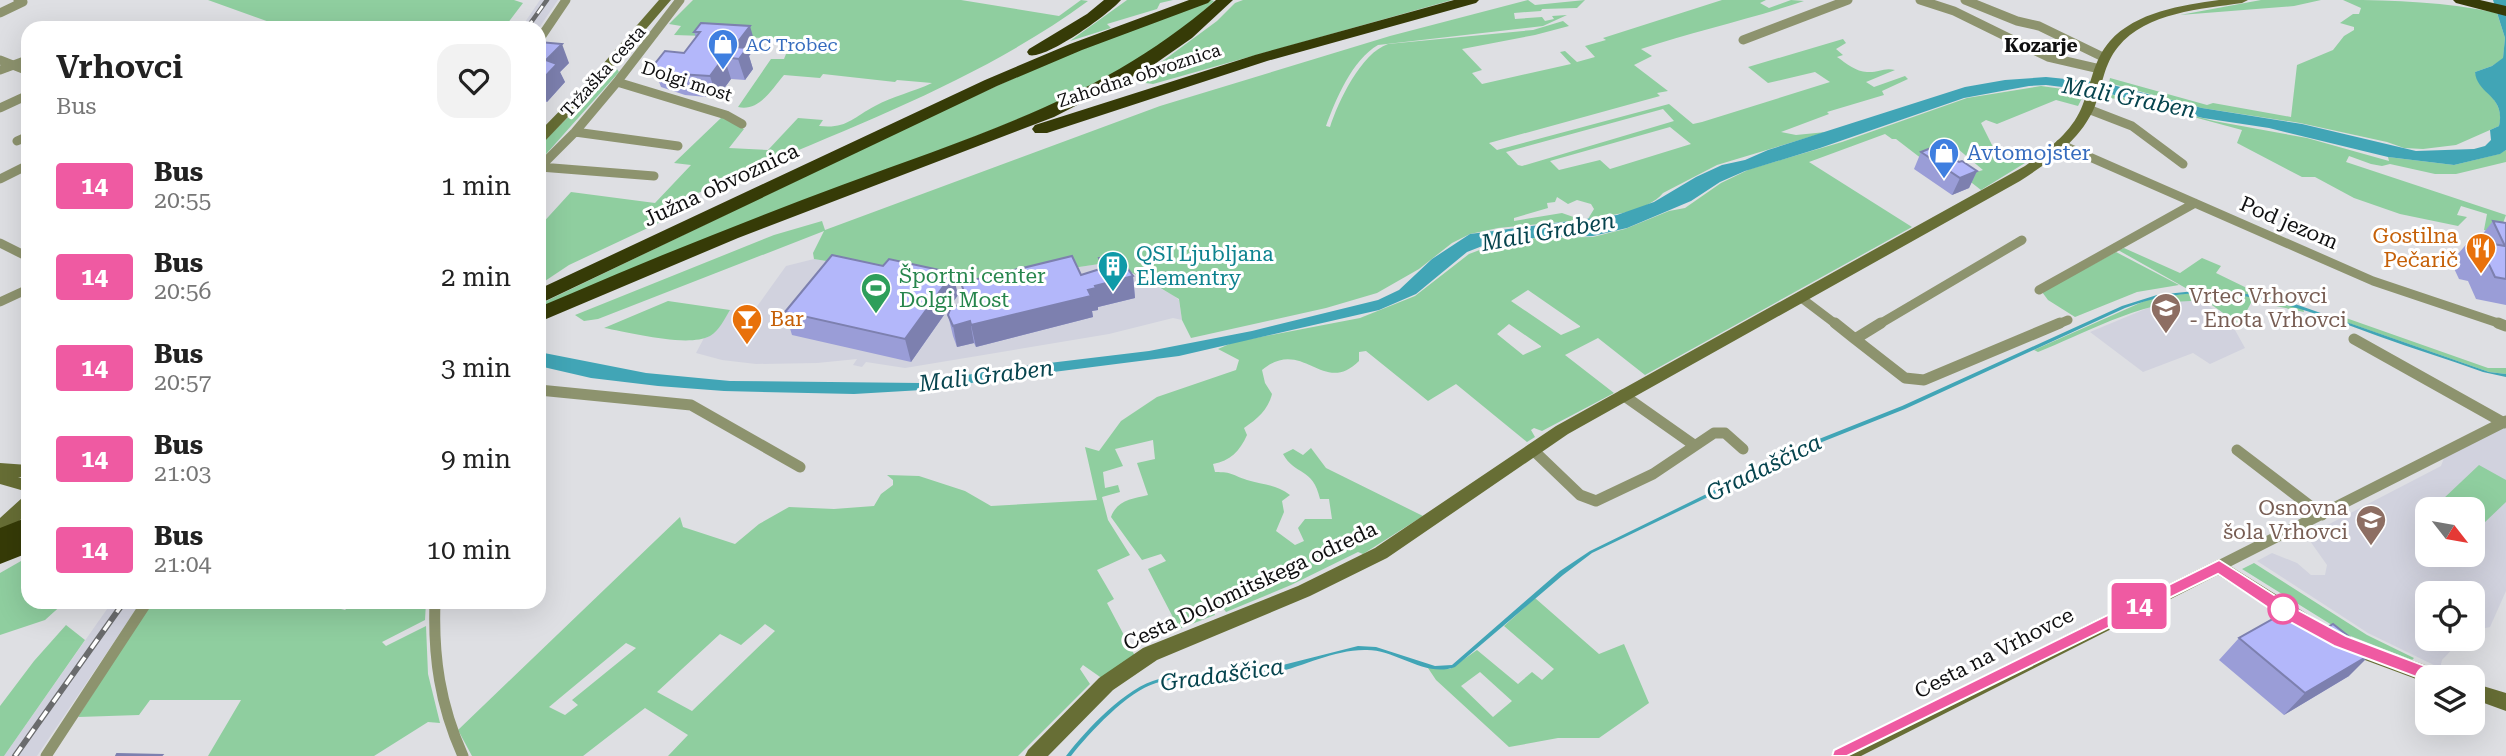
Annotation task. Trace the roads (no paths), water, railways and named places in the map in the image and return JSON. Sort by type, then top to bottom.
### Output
[{"type":"highway","points":[[901,125],[916,112],[1051,43],[1113,0]]},
{"type":"highway","name":"Zahodna obvoznica","points":[[822,199],[882,183],[1227,69],[1471,0]]},
{"type":"highway","points":[[2493,0],[2506,3]]},
{"type":"highway","points":[[2464,1],[2506,10]]},
{"type":"highway","points":[[901,125],[1055,55],[1215,3]]},
{"type":"highway","points":[[546,312],[1083,96],[1160,53],[1215,3]]},
{"type":"highway","name":"Južna obvoznica","points":[[546,294],[901,125]]},
{"type":"highway","points":[[0,538],[21,528]]},
{"type":"highway","points":[[0,555],[21,547]]},
{"type":"street","points":[[0,13],[23,2],[18,0]]},
{"type":"street","points":[[546,30],[566,0]]},
{"type":"street","name":"Tržaška cesta","points":[[546,132],[586,91],[665,0]]},
{"type":"street","name":"Dolgi most","points":[[546,161],[575,132],[617,82],[680,0]]},
{"type":"street","points":[[1743,40],[1848,0]]},
{"type":"street","points":[[1920,0],[1954,11],[2048,57],[2101,69]]},
{"type":"street","points":[[1965,0],[2017,21],[2039,26],[2101,69]]},
{"type":"street","name":"Cesta Dolomitskega odreda","points":[[1035,756],[1094,696],[1127,668],[1163,647],[1304,591],[1381,553],[1532,449],[1623,395],[1992,191],[2060,144],[2079,124],[2090,103],[2101,69],[2123,36],[2145,23],[2192,9],[2242,0]]},
{"type":"street","points":[[0,60],[21,68]]},
{"type":"street","points":[[0,70],[21,62]]},
{"type":"street","name":"Dolgi most","points":[[617,82],[726,115],[742,124]]},
{"type":"street","points":[[0,108],[21,98]]},
{"type":"street","points":[[2090,103],[2132,127],[2183,164]]},
{"type":"street","points":[[575,132],[678,146]]},
{"type":"street","points":[[17,141],[21,139]]},
{"type":"street","name":"Pod jezom","points":[[2060,144],[2385,286],[2506,327]]},
{"type":"street","points":[[0,179],[21,168]]},
{"type":"street","points":[[546,168],[654,176]]},
{"type":"street","points":[[2039,289],[2195,204]]},
{"type":"street","points":[[1855,339],[2022,240]]},
{"type":"street","points":[[0,243],[21,254]]},
{"type":"street","points":[[0,302],[21,292]]},
{"type":"street","points":[[1800,297],[1901,375],[1920,381],[1931,379],[2068,320]]},
{"type":"street","points":[[2354,339],[2505,422]]},
{"type":"street","points":[[546,391],[691,405],[800,467]]},
{"type":"street","points":[[1623,395],[1694,445]]},
{"type":"street","name":"Cesta na Vrhovce","points":[[1840,756],[2505,422]]},
{"type":"street","points":[[1532,449],[1580,495],[1595,501],[1654,474],[1714,433],[1725,433],[1743,449]]},
{"type":"street","points":[[2237,450],[2322,515]]},
{"type":"street","points":[[0,528],[21,509]]},
{"type":"street","points":[[0,550],[21,531]]},
{"type":"street","points":[[2219,566],[2282,609],[2330,635],[2415,669]]},
{"type":"street","points":[[46,756],[142,609]]},
{"type":"street","points":[[435,609],[436,678],[447,723],[463,756]]},
{"type":"street","points":[[2485,695],[2506,702]]},
{"type":"water","name":"Mali Graben","points":[[2493,0],[2506,0],[2506,150],[2500,154],[2454,165],[2388,157],[2269,128],[2203,118],[2103,92],[2046,85],[2029,86],[1964,98],[1745,171],[1720,182],[1691,201],[1627,228],[1593,236],[1534,238],[1485,245],[1467,252],[1416,294],[1379,310],[1179,356],[939,389],[854,394],[724,391],[658,386],[591,378],[546,368],[546,353],[646,373],[730,381],[920,383],[1007,368],[1149,351],[1252,331],[1378,300],[1399,290],[1432,259],[1470,234],[1617,215],[1654,202],[1722,165],[1745,160],[1768,150],[1965,87],[2005,80],[2046,77],[2105,83],[2202,108],[2302,124],[2416,151],[2474,149],[2485,146],[2491,140],[2490,130],[2499,126],[2500,116],[2495,101],[2481,86],[2475,72],[2492,66],[2503,58],[2505,38]]},
{"type":"water","name":"Gradaščica","points":[[2204,290],[2257,295],[2295,304],[2489,372],[2506,374],[2506,377],[2483,372],[2284,305],[2221,294],[2157,298],[2125,308],[1905,409],[1822,442],[1592,553],[1455,667],[1433,669],[1378,651],[1355,650],[1274,673],[1184,678],[1156,683],[1133,695],[1098,725],[1071,756],[1066,756],[1084,734],[1120,700],[1159,679],[1263,670],[1358,646],[1376,647],[1435,666],[1452,665],[1560,571],[1590,551],[1819,439],[1902,406],[2122,306],[2157,295]]},
{"type":"railway","points":[[532,21],[547,0]]},
{"type":"railway","points":[[15,756],[119,609]]},
{"type":"place","name":"AC Trobec","points":[[723,71]]},
{"type":"place","name":"Avtomojster","points":[[1944,180]]},
{"type":"place","name":"Gostilna Pečarič","points":[[2481,275]]},
{"type":"place","name":"QSI Ljubljana Elementry","points":[[1113,293]]},
{"type":"place","name":"Športni center Dolgi Most","points":[[876,315]]},
{"type":"place","name":"Vrtec Vrhovci - Enota Vrhovci","points":[[2166,335]]},
{"type":"place","name":"Bar","points":[[747,346]]},
{"type":"place","name":"Osnovna šola Vrhovci","points":[[2371,547]]},
{"type":"district","name":"Kozarje","points":[[2041,45]]}]
